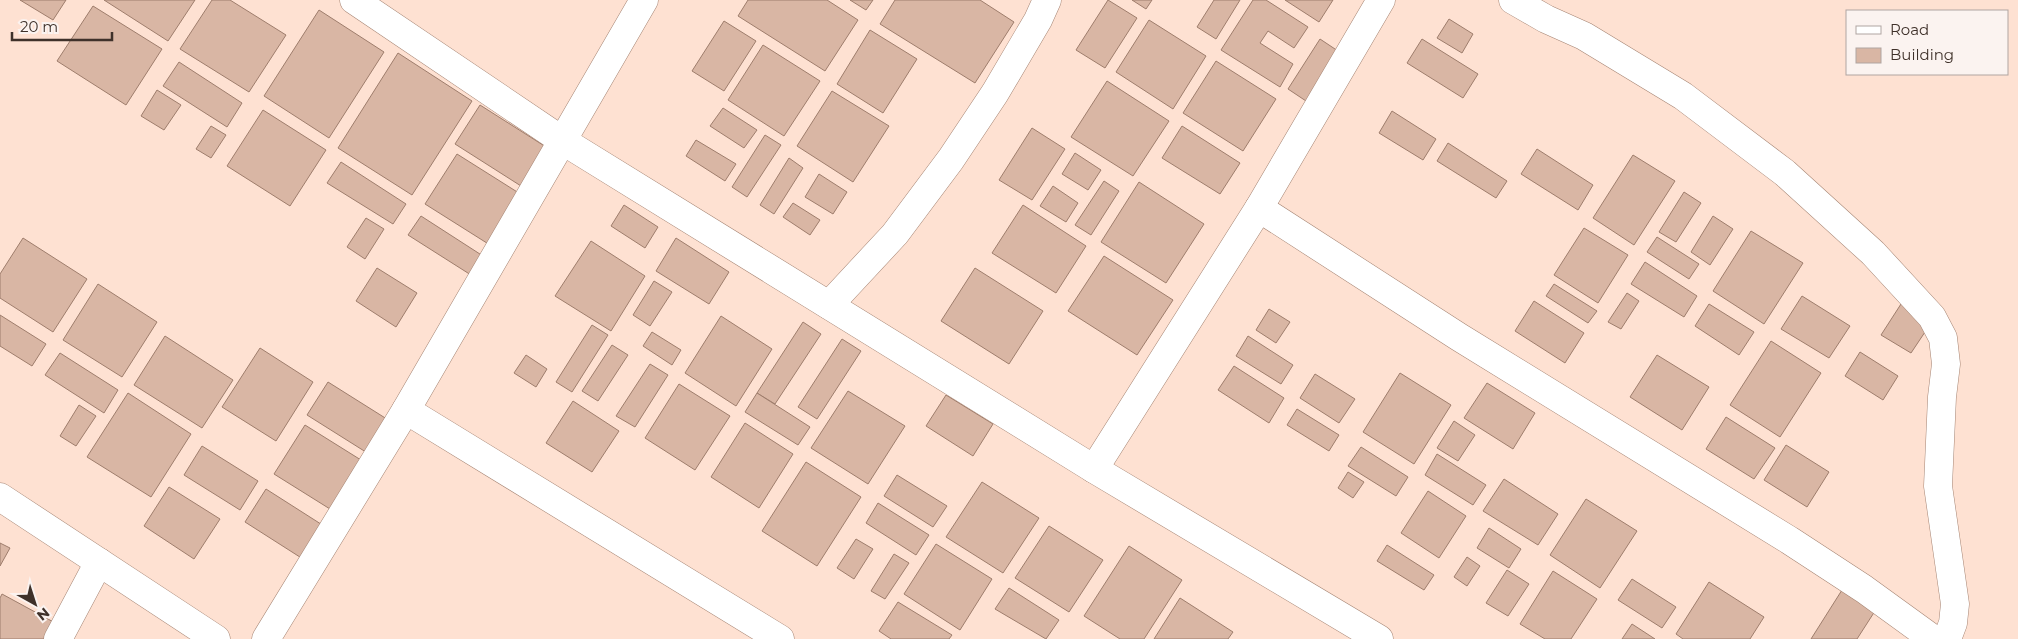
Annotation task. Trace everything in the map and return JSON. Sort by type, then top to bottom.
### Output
[{"type":"street","points":[[354,0],[563,142],[1094,469],[1379,639]]},
{"type":"street","points":[[266,639],[406,410],[644,0]]},
{"type":"street","points":[[829,306],[895,234],[950,159],[995,93],[1038,20],[1047,0]]},
{"type":"street","points":[[1094,469],[1259,208],[1381,0]]},
{"type":"street","points":[[1513,0],[1546,19],[1584,36],[1683,96],[1785,172],[1873,253],[1932,317],[1943,338],[1946,364],[1941,406],[1938,486],[1955,604],[1954,623],[1947,639]]},
{"type":"street","points":[[1259,208],[1458,337],[1789,540],[1864,588],[1933,639]]},
{"type":"street","points":[[406,410],[780,639]]},
{"type":"street","points":[[0,497],[216,639]]},
{"type":"street","points":[[58,639],[99,562]]},
{"type":"building","points":[[20,0],[66,0],[53,20]]},
{"type":"building","points":[[104,0],[195,0],[168,41]]},
{"type":"building","points":[[212,0],[230,0],[286,35],[249,92],[180,49]]},
{"type":"building","points":[[748,0],[827,0],[858,20],[825,71],[738,16]]},
{"type":"building","points":[[850,0],[873,0],[866,10]]},
{"type":"building","points":[[895,0],[980,0],[1014,22],[975,83],[880,24]]},
{"type":"building","points":[[1108,0],[1137,18],[1105,68],[1076,50]]},
{"type":"building","points":[[1132,0],[1152,0],[1146,9]]},
{"type":"building","points":[[1214,0],[1240,0],[1216,39],[1197,27]]},
{"type":"building","points":[[1253,0],[1266,0],[1308,27],[1294,48],[1268,31],[1260,43],[1293,64],[1280,87],[1221,50]]},
{"type":"building","points":[[1285,0],[1333,0],[1319,22]]},
{"type":"building","points":[[93,6],[162,49],[126,105],[57,61]]},
{"type":"building","points":[[319,10],[384,52],[329,138],[264,96]]},
{"type":"building","points":[[1449,19],[1473,34],[1462,53],[1437,38]]},
{"type":"building","points":[[1149,20],[1206,56],[1173,109],[1116,72]]},
{"type":"building","points":[[724,21],[756,41],[724,91],[692,71]]},
{"type":"building","points":[[870,30],[917,59],[883,113],[837,84]]},
{"type":"building","points":[[1320,39],[1341,53],[1309,103],[1288,89]]},
{"type":"building","points":[[1422,39],[1478,74],[1463,98],[1407,63]]},
{"type":"building","points":[[763,45],[820,81],[784,136],[728,100]]},
{"type":"building","points":[[398,53],[472,101],[412,195],[338,148]]},
{"type":"building","points":[[1216,61],[1276,99],[1243,151],[1183,113]]},
{"type":"building","points":[[179,62],[242,103],[227,127],[163,86]]},
{"type":"building","points":[[1107,81],[1169,121],[1133,176],[1071,137]]},
{"type":"building","points":[[157,90],[181,105],[164,130],[141,116]]},
{"type":"building","points":[[832,91],[889,126],[853,182],[797,146]]},
{"type":"building","points":[[480,105],[546,147],[521,186],[455,144]]},
{"type":"building","points":[[723,108],[757,130],[744,148],[710,126]]},
{"type":"building","points":[[263,110],[326,150],[290,206],[227,166]]},
{"type":"building","points":[[1392,111],[1436,139],[1423,160],[1379,133]]},
{"type":"building","points":[[211,126],[226,135],[211,158],[196,149]]},
{"type":"building","points":[[1182,126],[1240,163],[1220,194],[1162,158]]},
{"type":"building","points":[[1032,128],[1065,149],[1032,200],[999,180]]},
{"type":"building","points":[[765,135],[781,145],[747,197],[732,187]]},
{"type":"building","points":[[696,140],[736,164],[725,181],[686,156]]},
{"type":"building","points":[[1448,143],[1507,181],[1496,198],[1437,161]]},
{"type":"building","points":[[1537,149],[1593,185],[1578,210],[1521,174]]},
{"type":"building","points":[[1075,153],[1101,170],[1088,190],[1062,174]]},
{"type":"building","points":[[457,154],[522,195],[490,245],[425,204]]},
{"type":"building","points":[[1633,155],[1675,181],[1634,245],[1593,218]]},
{"type":"building","points":[[789,158],[803,168],[774,214],[760,205]]},
{"type":"building","points":[[341,162],[406,204],[393,224],[327,183]]},
{"type":"building","points":[[819,174],[847,192],[833,214],[805,197]]},
{"type":"building","points":[[1104,181],[1119,191],[1091,235],[1075,225]]},
{"type":"building","points":[[1139,182],[1204,224],[1166,283],[1101,242]]},
{"type":"building","points":[[1053,186],[1078,203],[1066,222],[1040,206]]},
{"type":"building","points":[[1684,192],[1701,203],[1676,242],[1659,232]]},
{"type":"building","points":[[793,203],[820,220],[810,235],[783,217]]},
{"type":"building","points":[[624,205],[658,227],[645,248],[611,226]]},
{"type":"building","points":[[1023,205],[1086,246],[1056,293],[992,253]]},
{"type":"building","points":[[421,216],[483,256],[471,275],[408,235]]},
{"type":"building","points":[[1713,216],[1733,229],[1710,265],[1691,252]]},
{"type":"building","points":[[366,218],[384,229],[365,259],[347,247]]},
{"type":"building","points":[[1584,228],[1628,255],[1598,303],[1554,275]]},
{"type":"building","points":[[1751,231],[1803,263],[1764,324],[1713,291]]},
{"type":"building","points":[[1657,237],[1699,264],[1689,279],[1647,252]]},
{"type":"building","points":[[23,238],[87,279],[53,332],[0,298],[0,274]]},
{"type":"building","points":[[676,238],[729,272],[709,304],[656,271]]},
{"type":"building","points":[[591,241],[645,276],[611,331],[555,296]]},
{"type":"building","points":[[1104,256],[1173,300],[1137,355],[1068,311]]},
{"type":"building","points":[[1645,262],[1697,296],[1684,317],[1631,284]]},
{"type":"building","points":[[377,268],[417,293],[396,327],[356,301]]},
{"type":"building","points":[[975,268],[1043,311],[1009,364],[941,321]]},
{"type":"building","points":[[654,281],[672,292],[650,326],[633,315]]},
{"type":"building","points":[[98,284],[157,322],[122,377],[63,340]]},
{"type":"building","points":[[1554,284],[1597,311],[1588,323],[1546,296]]},
{"type":"building","points":[[1627,293],[1639,301],[1621,329],[1608,322]]},
{"type":"building","points":[[1802,296],[1850,326],[1829,358],[1781,329]]},
{"type":"building","points":[[1534,301],[1584,333],[1565,363],[1515,331]]},
{"type":"building","points":[[1709,304],[1754,332],[1739,355],[1695,326]]},
{"type":"building","points":[[1901,304],[1931,323],[1911,353],[1881,335]]},
{"type":"building","points":[[1269,309],[1290,322],[1276,343],[1256,330]]},
{"type":"building","points":[[0,315],[46,344],[32,366],[0,346]]},
{"type":"building","points":[[721,316],[772,349],[736,406],[685,373]]},
{"type":"building","points":[[803,322],[821,334],[775,404],[757,393]]},
{"type":"building","points":[[592,325],[608,335],[572,392],[556,382]]},
{"type":"building","points":[[652,332],[681,350],[672,365],[643,346]]},
{"type":"building","points":[[165,336],[233,380],[202,428],[134,385]]},
{"type":"building","points":[[1248,336],[1293,365],[1281,384],[1236,356]]},
{"type":"building","points":[[842,339],[861,351],[817,419],[798,407]]},
{"type":"building","points":[[1771,341],[1821,373],[1780,437],[1730,405]]},
{"type":"building","points":[[612,345],[628,355],[598,401],[582,391]]},
{"type":"building","points":[[260,348],[313,382],[276,441],[222,407]]},
{"type":"building","points":[[1860,352],[1898,376],[1883,400],[1845,376]]},
{"type":"building","points":[[60,353],[118,390],[104,413],[45,375]]},
{"type":"building","points":[[526,355],[547,369],[536,387],[514,373]]},
{"type":"building","points":[[1657,355],[1709,387],[1682,430],[1630,397]]},
{"type":"building","points":[[650,364],[668,375],[635,427],[616,416]]},
{"type":"building","points":[[1234,366],[1284,398],[1269,423],[1218,390]]},
{"type":"building","points":[[1400,373],[1451,405],[1414,464],[1363,432]]},
{"type":"building","points":[[1315,374],[1355,399],[1339,423],[1300,398]]},
{"type":"building","points":[[328,382],[390,421],[369,454],[307,415]]},
{"type":"building","points":[[1487,383],[1535,413],[1513,449],[1464,418]]},
{"type":"building","points":[[679,384],[730,416],[695,470],[645,438]]},
{"type":"building","points":[[848,391],[905,426],[868,484],[811,448]]},
{"type":"building","points":[[128,393],[191,434],[151,497],[87,457]]},
{"type":"building","points":[[757,393],[810,427],[798,445],[745,412]]},
{"type":"building","points":[[946,395],[993,424],[973,456],[926,426]]},
{"type":"building","points":[[573,401],[619,431],[592,472],[546,443]]},
{"type":"building","points":[[79,405],[96,416],[76,446],[60,436]]},
{"type":"building","points":[[1297,409],[1339,435],[1329,451],[1287,425]]},
{"type":"building","points":[[1726,417],[1775,448],[1754,479],[1706,449]]},
{"type":"building","points":[[1454,421],[1475,435],[1458,461],[1437,448]]},
{"type":"building","points":[[745,423],[793,454],[759,508],[711,477]]},
{"type":"building","points":[[305,425],[361,460],[330,509],[274,474]]},
{"type":"building","points":[[1786,445],[1829,472],[1807,507],[1764,480]]},
{"type":"building","points":[[202,446],[258,481],[240,510],[184,475]]},
{"type":"building","points":[[1361,447],[1408,477],[1396,496],[1348,466]]},
{"type":"building","points":[[1437,454],[1486,485],[1473,505],[1425,475]]},
{"type":"building","points":[[806,462],[861,497],[817,566],[762,531]]},
{"type":"building","points":[[1348,472],[1364,482],[1353,498],[1338,488]]},
{"type":"building","points":[[897,475],[947,506],[933,527],[884,496]]},
{"type":"building","points":[[1504,479],[1558,514],[1538,545],[1483,511]]},
{"type":"building","points":[[982,482],[1039,518],[1003,573],[946,537]]},
{"type":"building","points":[[169,487],[220,519],[194,559],[144,526]]},
{"type":"building","points":[[266,489],[324,526],[303,559],[245,522]]},
{"type":"building","points":[[1428,491],[1466,516],[1439,558],[1401,533]]},
{"type":"building","points":[[1586,499],[1637,531],[1600,588],[1550,555]]},
{"type":"building","points":[[878,503],[929,535],[916,555],[866,523]]},
{"type":"building","points":[[1049,526],[1103,560],[1069,612],[1015,578]]},
{"type":"building","points":[[1489,528],[1521,549],[1509,568],[1477,548]]},
{"type":"building","points":[[856,539],[873,549],[854,579],[837,568]]},
{"type":"building","points":[[0,543],[10,548],[0,566]]},
{"type":"building","points":[[936,544],[992,579],[960,630],[904,594]]},
{"type":"building","points":[[1387,545],[1434,575],[1424,590],[1377,561]]},
{"type":"building","points":[[1129,546],[1182,580],[1144,639],[1120,639],[1084,616]]},
{"type":"building","points":[[894,554],[909,563],[885,599],[871,591]]},
{"type":"building","points":[[1467,557],[1480,566],[1467,586],[1454,577]]},
{"type":"building","points":[[1507,570],[1529,584],[1508,616],[1486,603]]},
{"type":"building","points":[[1553,571],[1597,599],[1571,639],[1545,639],[1520,624]]},
{"type":"building","points":[[1632,579],[1676,607],[1662,628],[1618,600]]},
{"type":"building","points":[[1709,582],[1764,617],[1750,639],[1683,639],[1676,634]]},
{"type":"building","points":[[1009,588],[1059,620],[1046,639],[995,609]]},
{"type":"building","points":[[1842,590],[1875,611],[1857,639],[1811,639]]},
{"type":"building","points":[[2,594],[59,625],[52,639],[0,639],[0,598]]},
{"type":"building","points":[[1180,598],[1233,632],[1228,639],[1154,639]]},
{"type":"building","points":[[898,602],[952,635],[949,639],[891,639],[879,631]]},
{"type":"building","points":[[1632,624],[1655,639],[1622,639]]}]
